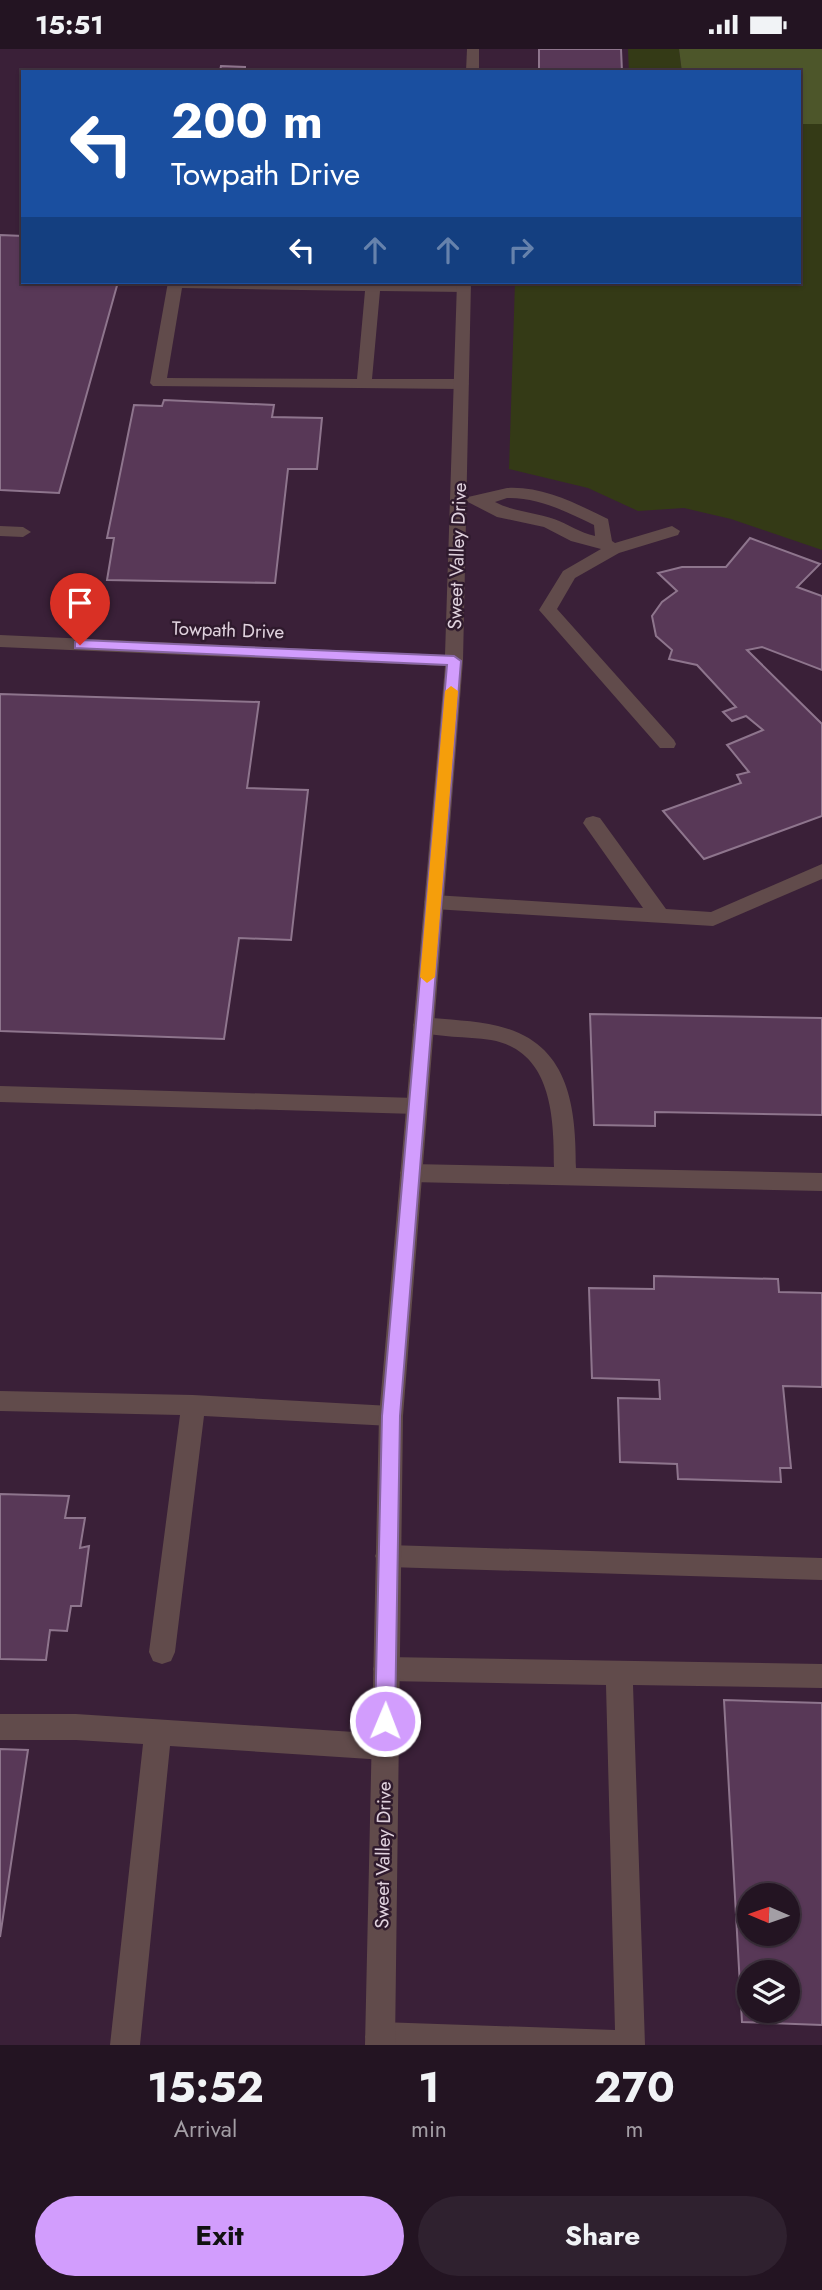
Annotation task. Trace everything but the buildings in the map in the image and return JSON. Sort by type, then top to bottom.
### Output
[{"type":"street","points":[[472,70],[473,49]]},
{"type":"street","points":[[175,284],[158,383],[461,384]]},
{"type":"street","points":[[364,384],[373,284],[464,285]]},
{"type":"street","name":"Sweet Valley Drive","points":[[380,2041],[391,1416],[454,661],[464,285]]},
{"type":"street","points":[[458,500],[482,502],[512,493],[559,502],[602,523],[609,546]]},
{"type":"street","points":[[482,502],[503,513],[549,523],[576,537],[609,546]]},
{"type":"street","points":[[0,531],[23,532]]},
{"type":"street","points":[[667,744],[548,610],[569,575],[609,546],[672,531]]},
{"type":"street","name":"Towpath Drive","points":[[0,641],[454,661]]},
{"type":"street","points":[[593,823],[660,916]]},
{"type":"street","points":[[433,902],[713,919],[822,871]]},
{"type":"street","points":[[424,1025],[509,1037],[540,1055],[554,1077],[562,1112],[565,1176]]},
{"type":"street","points":[[0,1094],[416,1106]]},
{"type":"street","points":[[411,1173],[822,1182]]},
{"type":"street","points":[[0,1401],[193,1405],[391,1416]]},
{"type":"street","points":[[162,1652],[193,1405]]},
{"type":"street","points":[[388,1556],[822,1569]]},
{"type":"street","points":[[386,1669],[822,1676]]},
{"type":"street","points":[[619,1672],[630,2045]]},
{"type":"street","points":[[0,1727],[76,1727],[385,1747]]},
{"type":"street","points":[[125,2045],[158,1733]]},
{"type":"street","points":[[380,2041],[620,2045]]},
{"type":"shaded area","points":[[0,49],[822,49],[822,2045],[0,2045]]},
{"type":"green space","points":[[628,49],[679,49],[682,70],[629,70]]},
{"type":"green space","points":[[679,49],[822,49],[822,124],[801,124],[801,70],[682,70]]},
{"type":"green space","points":[[801,124],[822,124],[822,550],[731,519],[684,508],[638,511],[588,488],[509,469],[515,284],[801,284]]},
{"type":"slow traffic","points":[[427,977],[451,691]]},
{"type":"route","points":[[80,645],[454,661],[391,1416],[385,1721]]}]
